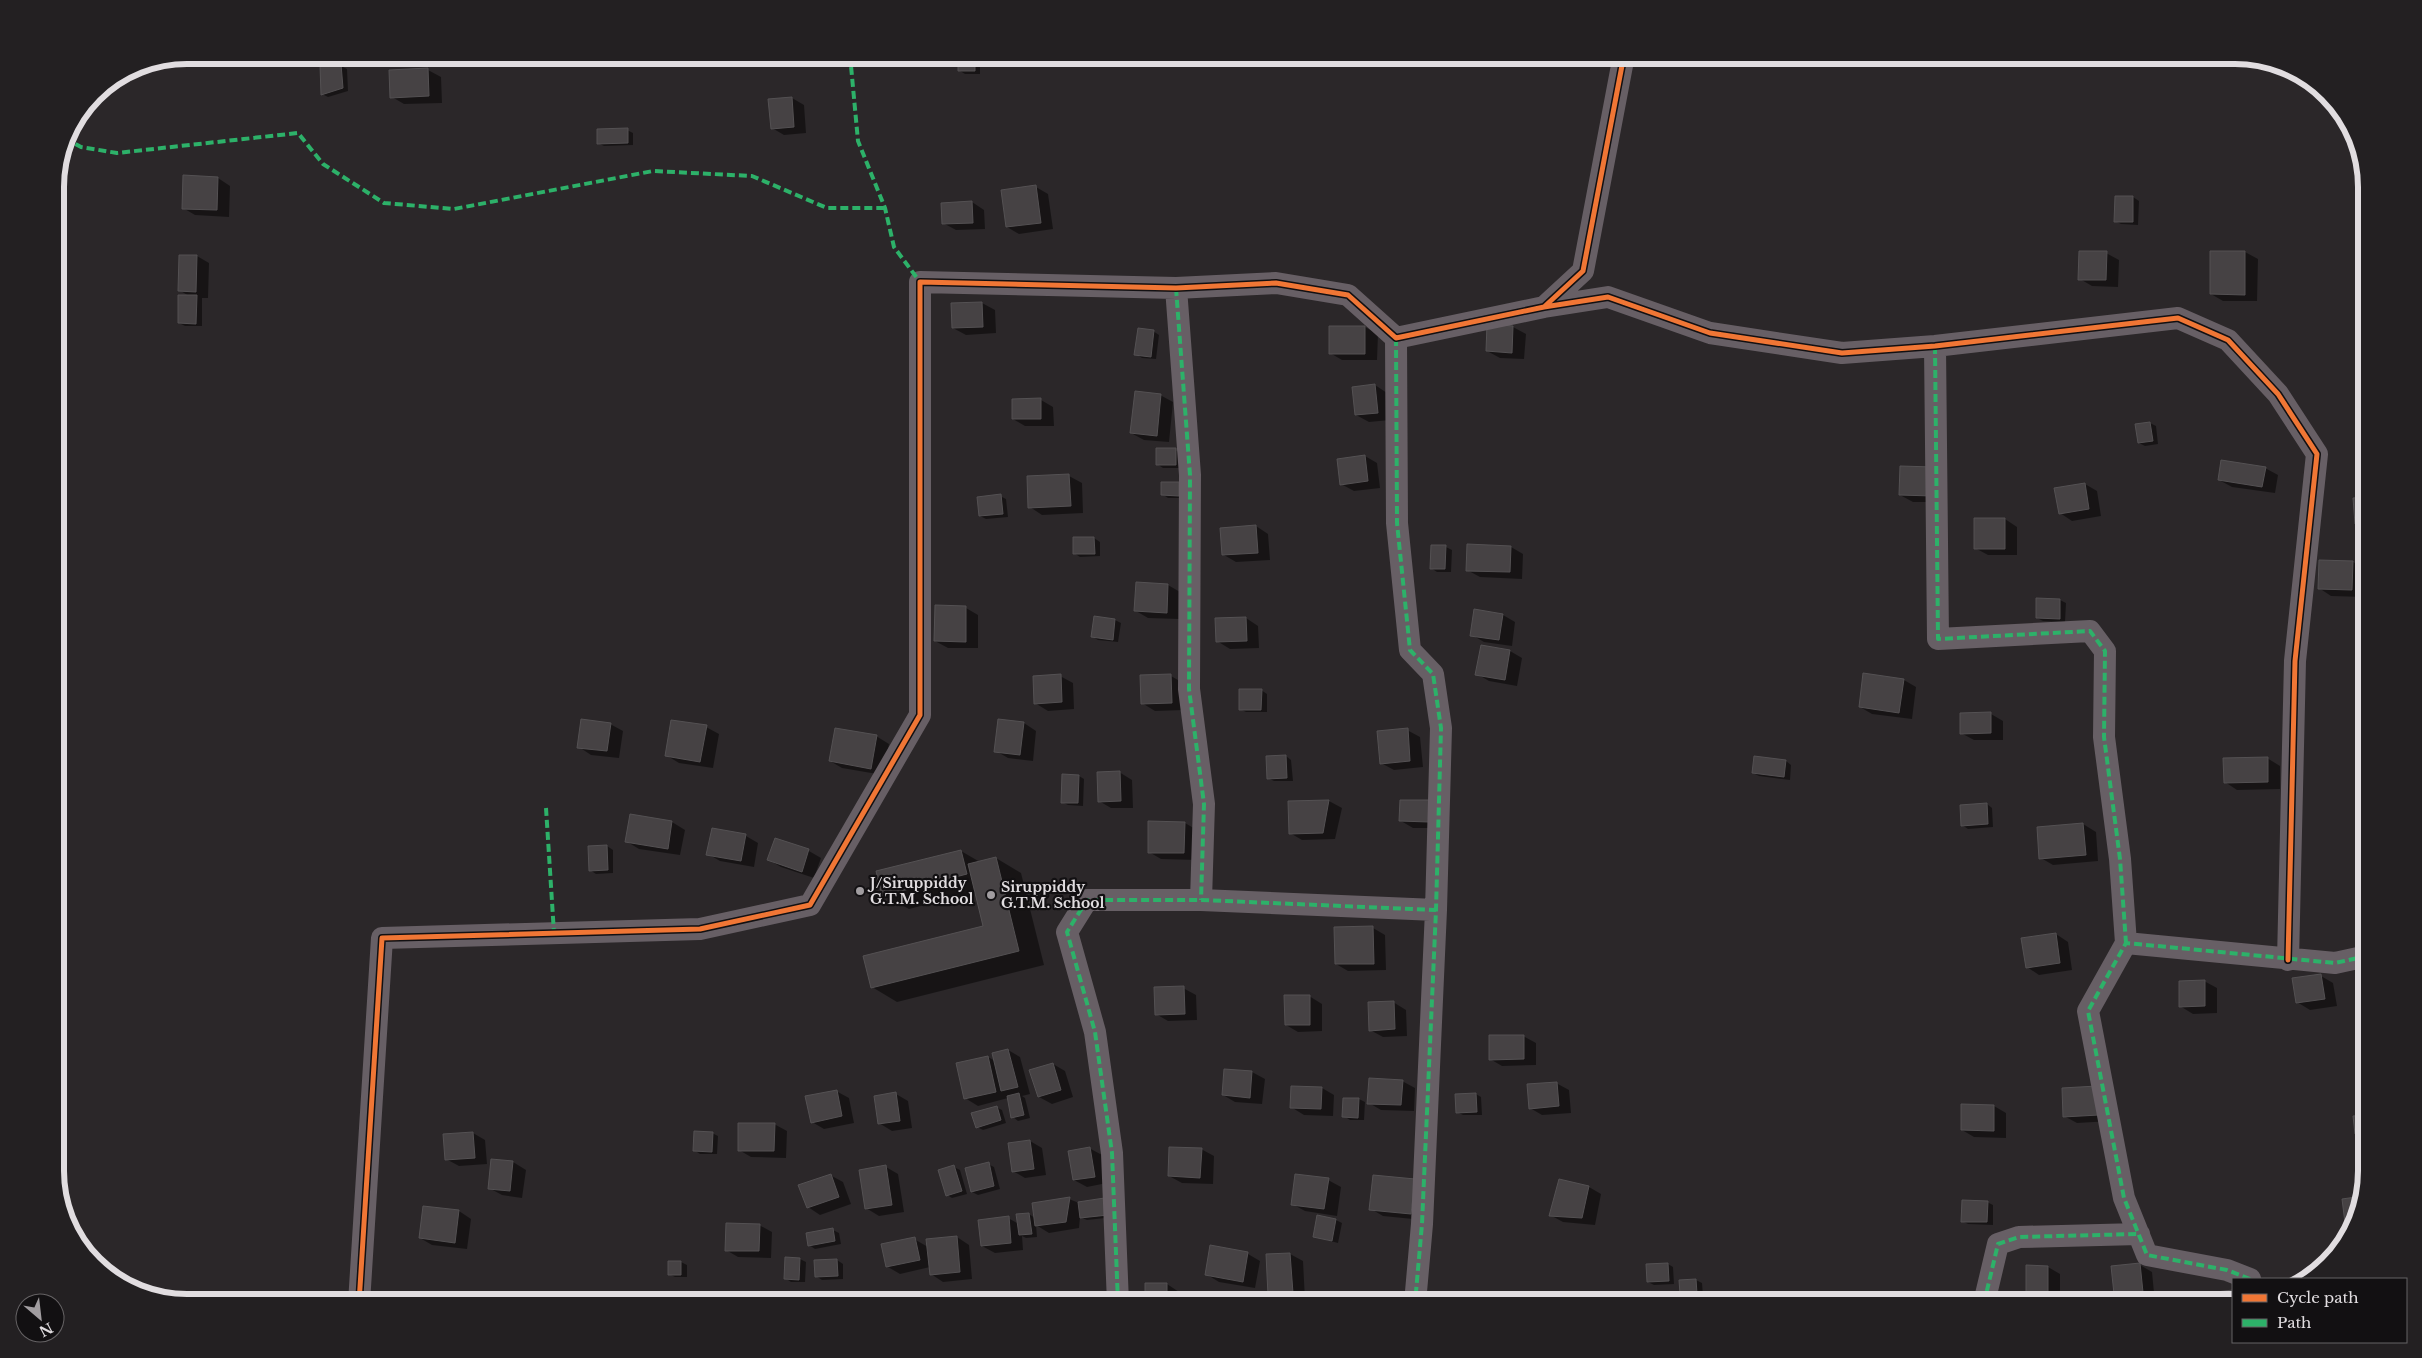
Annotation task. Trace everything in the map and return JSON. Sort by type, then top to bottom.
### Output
[{"type":"street","points":[[1544,307],[1583,271],[1622,64]]},
{"type":"street","points":[[360,1294],[382,938],[700,929],[810,905],[920,715],[920,282],[1176,288],[1276,283],[1348,295],[1396,338],[1397,523],[1410,650],[1433,674],[1441,728],[1436,910],[1422,1224],[1416,1294]]},
{"type":"street","points":[[1176,288],[1190,475],[1189,689],[1204,804],[1201,900]]},
{"type":"street","points":[[1396,338],[1544,307],[1608,297],[1710,333],[1842,353],[1936,346],[2178,318],[2228,340],[2278,394],[2317,454],[2295,661],[2288,960]]},
{"type":"street","points":[[1936,346],[1938,639],[2090,631],[2105,651],[2104,737],[2120,859],[2126,943],[2088,1011],[2124,1198],[2147,1255],[2228,1270],[2248,1278]]},
{"type":"street","points":[[1118,1294],[1112,1153],[1095,1032],[1067,932],[1087,900],[1201,900],[1436,910]]},
{"type":"street","points":[[2126,943],[2288,960],[2335,963],[2358,958]]},
{"type":"street","points":[[1986,1294],[1998,1244],[2019,1237],[2138,1234]]},
{"type":"building","points":[[341,64],[343,88],[321,95],[320,65]]},
{"type":"building","points":[[958,64],[975,64],[975,71],[958,71]]},
{"type":"building","points":[[428,68],[429,96],[390,98],[389,70]]},
{"type":"building","points":[[792,97],[794,127],[771,129],[768,99]]},
{"type":"building","points":[[628,128],[628,143],[597,144],[597,129]]},
{"type":"building","points":[[183,175],[218,177],[217,210],[182,209]]},
{"type":"building","points":[[1036,185],[1041,223],[1006,227],[1001,190]]},
{"type":"building","points":[[2115,196],[2133,196],[2133,222],[2114,222]]},
{"type":"building","points":[[972,201],[973,223],[942,224],[941,203]]},
{"type":"building","points":[[2079,251],[2107,251],[2106,280],[2078,280]]},
{"type":"building","points":[[2210,251],[2245,251],[2245,295],[2210,294]]},
{"type":"building","points":[[179,255],[197,255],[196,292],[178,291]]},
{"type":"building","points":[[178,295],[197,295],[196,324],[178,323]]},
{"type":"building","points":[[982,302],[983,327],[952,328],[951,303]]},
{"type":"building","points":[[1487,324],[1513,326],[1512,353],[1486,351]]},
{"type":"building","points":[[1329,326],[1365,326],[1365,354],[1329,354]]},
{"type":"building","points":[[1138,328],[1154,330],[1151,357],[1134,355]]},
{"type":"building","points":[[1375,384],[1378,413],[1355,415],[1352,387]]},
{"type":"building","points":[[1135,391],[1161,394],[1157,436],[1130,433]]},
{"type":"building","points":[[1041,398],[1041,419],[1012,419],[1012,399]]},
{"type":"building","points":[[2150,422],[2153,441],[2138,443],[2135,424]]},
{"type":"building","points":[[1156,448],[1176,448],[1176,465],[1156,465]]},
{"type":"building","points":[[1365,455],[1368,481],[1340,485],[1337,459]]},
{"type":"building","points":[[2221,460],[2266,467],[2262,487],[2218,480]]},
{"type":"building","points":[[1900,466],[1933,467],[1933,496],[1899,495]]},
{"type":"building","points":[[1069,474],[1071,506],[1028,508],[1027,476]]},
{"type":"building","points":[[1161,482],[1179,482],[1179,496],[1161,495]]},
{"type":"building","points":[[2085,483],[2089,509],[2059,514],[2054,488]]},
{"type":"building","points":[[1001,494],[1003,514],[979,516],[977,497]]},
{"type":"building","points":[[2353,498],[2358,498],[2358,524],[2355,524]]},
{"type":"building","points":[[1974,518],[2005,518],[2005,549],[1974,549]]},
{"type":"building","points":[[1256,525],[1258,553],[1222,555],[1220,528]]},
{"type":"building","points":[[1073,537],[1094,537],[1095,554],[1073,554]]},
{"type":"building","points":[[1467,544],[1511,546],[1510,572],[1466,571]]},
{"type":"building","points":[[1431,545],[1446,545],[1445,569],[1430,569]]},
{"type":"building","points":[[2319,560],[2353,561],[2352,590],[2318,589]]},
{"type":"building","points":[[1136,582],[1168,584],[1167,613],[1134,611]]},
{"type":"building","points":[[2036,598],[2060,599],[2060,619],[2036,618]]},
{"type":"building","points":[[935,605],[966,606],[966,642],[934,641]]},
{"type":"building","points":[[1474,609],[1503,614],[1499,640],[1470,636]]},
{"type":"building","points":[[1094,616],[1115,619],[1113,640],[1091,637]]},
{"type":"building","points":[[1246,617],[1247,641],[1216,642],[1215,618]]},
{"type":"building","points":[[1481,645],[1510,650],[1505,680],[1475,675]]},
{"type":"building","points":[[1863,673],[1904,679],[1899,713],[1859,707]]},
{"type":"building","points":[[1061,674],[1062,702],[1034,704],[1033,676]]},
{"type":"building","points":[[1171,674],[1172,703],[1141,704],[1140,675]]},
{"type":"building","points":[[1239,689],[1262,689],[1261,710],[1239,710]]},
{"type":"building","points":[[1991,712],[1991,733],[1960,734],[1960,713]]},
{"type":"building","points":[[581,719],[611,723],[607,751],[577,748]]},
{"type":"building","points":[[998,719],[1024,722],[1020,755],[994,752]]},
{"type":"building","points":[[671,720],[707,725],[700,762],[665,756]]},
{"type":"building","points":[[835,728],[877,735],[871,769],[829,761]]},
{"type":"building","points":[[1408,728],[1410,761],[1380,764],[1377,731]]},
{"type":"building","points":[[1286,755],[1287,778],[1267,779],[1266,756]]},
{"type":"building","points":[[1754,756],[1786,760],[1784,777],[1752,773]]},
{"type":"building","points":[[2268,757],[2268,782],[2224,783],[2223,758]]},
{"type":"building","points":[[1120,771],[1121,801],[1098,802],[1097,772]]},
{"type":"building","points":[[1062,774],[1079,775],[1078,803],[1061,803]]},
{"type":"building","points":[[1329,800],[1323,833],[1289,834],[1288,801]]},
{"type":"building","points":[[1400,800],[1430,800],[1429,822],[1399,821]]},
{"type":"building","points":[[1987,803],[1988,824],[1961,826],[1960,805]]},
{"type":"building","points":[[630,814],[672,821],[668,849],[625,842]]},
{"type":"building","points":[[1148,821],[1185,822],[1184,853],[1148,853]]},
{"type":"building","points":[[2083,823],[2086,855],[2039,859],[2037,827]]},
{"type":"building","points":[[712,828],[746,834],[741,861],[706,855]]},
{"type":"building","points":[[775,838],[809,849],[802,872],[767,860]]},
{"type":"building","points":[[607,845],[608,870],[589,871],[588,846]]},
{"type":"building","name":"Siruppiddy G.T.M. School","points":[[961,850],[967,874],[882,896],[876,871]]},
{"type":"building","name":"Siruppiddy G.T.M. School","points":[[996,857],[1019,951],[871,988],[863,956],[983,926],[968,864]]},
{"type":"building","points":[[1373,926],[1374,964],[1335,964],[1334,927]]},
{"type":"building","points":[[2056,933],[2060,963],[2026,968],[2021,938]]},
{"type":"building","points":[[2321,974],[2325,999],[2296,1003],[2292,978]]},
{"type":"building","points":[[2205,980],[2205,1006],[2179,1007],[2179,981]]},
{"type":"building","points":[[1184,986],[1185,1014],[1155,1015],[1154,987]]},
{"type":"building","points":[[1284,995],[1310,995],[1310,1025],[1285,1025]]},
{"type":"building","points":[[1394,1001],[1395,1029],[1369,1031],[1368,1002]]},
{"type":"building","points":[[1489,1035],[1524,1035],[1524,1059],[1489,1060]]},
{"type":"building","points":[[1008,1049],[1018,1087],[1001,1091],[992,1053]]},
{"type":"building","points":[[988,1056],[996,1092],[964,1099],[956,1063]]},
{"type":"building","points":[[1053,1063],[1061,1090],[1038,1097],[1029,1070]]},
{"type":"building","points":[[1224,1069],[1252,1071],[1250,1098],[1222,1095]]},
{"type":"building","points":[[1369,1078],[1403,1080],[1401,1105],[1367,1104]]},
{"type":"building","points":[[1557,1082],[1559,1106],[1529,1109],[1527,1084]]},
{"type":"building","points":[[1291,1086],[1322,1087],[1321,1109],[1290,1108]]},
{"type":"building","points":[[2097,1086],[2099,1115],[2063,1117],[2062,1088]]},
{"type":"building","points":[[837,1090],[842,1116],[811,1123],[805,1096]]},
{"type":"building","points":[[896,1092],[900,1121],[878,1124],[874,1096]]},
{"type":"building","points":[[1019,1093],[1024,1115],[1011,1118],[1007,1096]]},
{"type":"building","points":[[1476,1093],[1477,1112],[1456,1113],[1455,1094]]},
{"type":"building","points":[[1343,1098],[1359,1098],[1358,1118],[1342,1117]]},
{"type":"building","points":[[1961,1104],[1994,1105],[1994,1131],[1961,1130]]},
{"type":"building","points":[[997,1106],[1001,1120],[976,1128],[971,1113]]},
{"type":"building","points":[[2353,1116],[2358,1116],[2358,1134],[2355,1134]]},
{"type":"building","points":[[738,1123],[775,1123],[774,1151],[738,1151]]},
{"type":"building","points":[[694,1131],[713,1132],[712,1152],[693,1151]]},
{"type":"building","points":[[473,1132],[475,1158],[445,1160],[443,1134]]},
{"type":"building","points":[[1030,1140],[1034,1169],[1012,1172],[1008,1143]]},
{"type":"building","points":[[1090,1147],[1095,1177],[1073,1180],[1068,1151]]},
{"type":"building","points":[[1169,1147],[1202,1148],[1200,1178],[1168,1176]]},
{"type":"building","points":[[491,1159],[513,1161],[510,1191],[488,1189]]},
{"type":"building","points":[[989,1162],[994,1186],[971,1192],[965,1168]]},
{"type":"building","points":[[886,1165],[892,1205],[865,1209],[859,1170]]},
{"type":"building","points":[[954,1165],[962,1191],[946,1196],[938,1170]]},
{"type":"building","points":[[831,1174],[839,1197],[807,1208],[798,1185]]},
{"type":"building","points":[[1295,1174],[1329,1178],[1324,1209],[1291,1205]]},
{"type":"building","points":[[1373,1175],[1415,1179],[1411,1214],[1369,1210]]},
{"type":"building","points":[[1559,1179],[1589,1186],[1582,1218],[1549,1216]]},
{"type":"building","points":[[1070,1197],[1066,1222],[1035,1226],[1032,1203]]},
{"type":"building","points":[[1111,1197],[1108,1215],[1080,1218],[1078,1202]]},
{"type":"building","points":[[2355,1197],[2347,1223],[2345,1223],[2342,1199]]},
{"type":"building","points":[[1962,1200],[1988,1201],[1987,1222],[1961,1222]]},
{"type":"building","points":[[423,1206],[459,1210],[455,1243],[419,1238]]},
{"type":"building","points":[[1029,1213],[1032,1234],[1019,1235],[1016,1214]]},
{"type":"building","points":[[1317,1215],[1336,1219],[1332,1241],[1313,1237]]},
{"type":"building","points":[[1009,1216],[1011,1243],[981,1246],[978,1220]]},
{"type":"building","points":[[726,1223],[760,1224],[759,1251],[725,1251]]},
{"type":"building","points":[[833,1228],[835,1241],[808,1246],[806,1233]]},
{"type":"building","points":[[957,1236],[960,1272],[930,1275],[926,1239]]},
{"type":"building","points":[[915,1237],[920,1260],[886,1267],[881,1244]]},
{"type":"building","points":[[1210,1245],[1248,1252],[1243,1282],[1205,1275]]},
{"type":"building","points":[[1290,1253],[1293,1293],[1268,1294],[1266,1254]]},
{"type":"building","points":[[785,1257],[800,1258],[799,1280],[784,1279]]},
{"type":"building","points":[[837,1259],[838,1276],[815,1277],[814,1260]]},
{"type":"building","points":[[668,1261],[681,1261],[681,1275],[668,1275]]},
{"type":"building","points":[[1668,1263],[1669,1281],[1647,1282],[1646,1264]]},
{"type":"building","points":[[2140,1263],[2143,1294],[2114,1294],[2111,1266]]},
{"type":"building","points":[[2026,1265],[2048,1266],[2048,1294],[2026,1294]]},
{"type":"building","points":[[1696,1279],[1697,1294],[1680,1294],[1679,1280]]},
{"type":"building","points":[[1145,1283],[1167,1283],[1167,1294],[1145,1294]]},
{"type":"building","points":[[2232,1290],[2232,1294],[2198,1294]]},
{"type":"marked path","points":[[851,64],[858,141],[885,208],[894,247],[920,282]]},
{"type":"marked path","points":[[72,142],[81,147],[117,153],[298,133],[323,164],[384,203],[454,209],[653,171],[752,176],[827,208],[885,208]]},
{"type":"marked path","points":[[1176,288],[1190,475],[1189,689],[1204,804],[1201,900]]},
{"type":"marked path","points":[[1396,338],[1397,523],[1410,650],[1433,674],[1441,728],[1436,910],[1422,1224],[1416,1294]]},
{"type":"marked path","points":[[1935,346],[1938,639],[2090,631],[2105,651],[2104,737],[2120,859],[2126,943]]},
{"type":"marked path","points":[[546,808],[554,933]]},
{"type":"marked path","points":[[1118,1294],[1112,1153],[1095,1032],[1067,932],[1087,900],[1201,900],[1436,910]]},
{"type":"marked path","points":[[2247,1278],[2227,1270],[2147,1255],[2124,1198],[2088,1011],[2126,943],[2335,963],[2358,958]]},
{"type":"marked path","points":[[1986,1294],[1998,1244],[2019,1237],[2139,1234]]},
{"type":"cycle path","points":[[360,1294],[382,938],[700,929],[810,905],[920,715],[920,282],[1176,288],[1276,283],[1348,295],[1396,338],[1544,307],[1583,271],[1622,64]]},
{"type":"cycle path","points":[[1544,307],[1608,297],[1710,333],[1842,353],[1935,346],[2178,318],[2228,340],[2278,394],[2317,454],[2295,661],[2288,960]]},
{"type":"place","name":"J/Siruppiddy G.T.M. School","points":[[860,891]]},
{"type":"place","name":"Siruppiddy G.T.M. School","points":[[991,895]]}]
